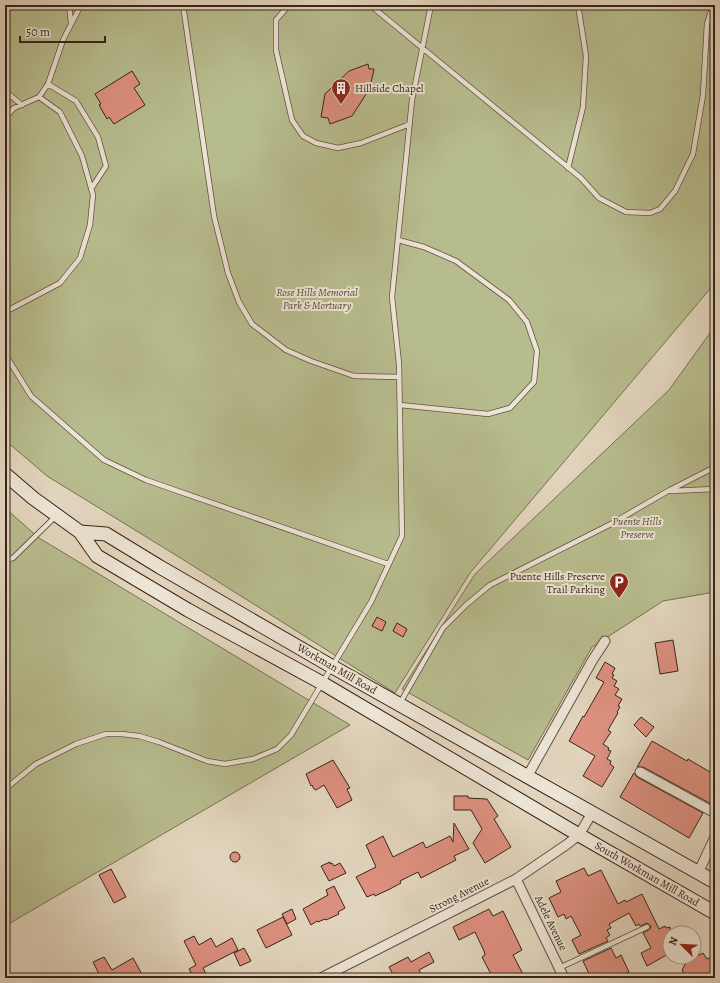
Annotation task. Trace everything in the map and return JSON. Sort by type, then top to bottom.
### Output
[{"type":"main road","name":"Workman Mill Road","points":[[5,474],[33,498],[80,532],[96,556],[188,610],[322,683],[579,835]]},
{"type":"main road","name":"Workman Mill Road","points":[[80,532],[106,534],[160,568],[592,813]]},
{"type":"main road","points":[[592,813],[715,882]]},
{"type":"main road","name":"South Workman Mill Road","points":[[579,835],[715,913]]},
{"type":"street","points":[[527,777],[592,661],[605,641]]},
{"type":"street","points":[[640,772],[715,813]]},
{"type":"street","name":"Strong Avenue","points":[[321,978],[516,880],[566,846],[579,835],[592,813]]},
{"type":"street","points":[[698,873],[715,837]]},
{"type":"street","name":"Adele Avenue","points":[[516,880],[564,978]]},
{"type":"lane","points":[[69,5],[71,24]]},
{"type":"lane","points":[[5,118],[14,108],[39,97],[48,84],[62,40],[81,5]]},
{"type":"lane","points":[[183,5],[214,216],[228,273],[239,302],[252,324],[286,350],[311,361],[354,376],[399,377]]},
{"type":"lane","points":[[289,5],[276,20],[276,50],[292,120],[303,136],[316,143],[338,148],[361,143],[410,124]]},
{"type":"lane","points":[[370,5],[581,178],[599,198],[626,212],[650,213],[660,209],[675,191],[693,154],[703,95],[707,24],[712,5]]},
{"type":"lane","points":[[5,789],[36,764],[76,744],[106,734],[122,734],[146,738],[207,761],[225,764],[253,759],[276,749],[291,735],[370,602],[402,536],[399,377],[392,297],[412,100],[431,5]]},
{"type":"lane","points":[[568,168],[583,107],[586,56],[578,5]]},
{"type":"lane","points":[[48,84],[76,101],[98,137],[106,166],[91,189]]},
{"type":"lane","points":[[5,91],[22,105]]},
{"type":"lane","points":[[5,312],[60,283],[80,258],[90,225],[93,195],[82,156],[60,112],[39,97]]},
{"type":"lane","points":[[398,240],[424,246],[456,261],[509,300],[527,322],[537,351],[534,382],[510,408],[488,414],[400,405]]},
{"type":"lane","points":[[5,354],[31,396],[104,460],[146,480],[388,564]]},
{"type":"lane","points":[[400,705],[443,628],[466,605],[484,590],[611,524],[668,491],[715,468]]},
{"type":"lane","points":[[668,491],[715,489]]},
{"type":"lane","points":[[5,561],[13,558],[57,516]]},
{"type":"lane","points":[[559,968],[647,926]]},
{"type":"green space","name":"Rose Hills Memorial Park & Mortuary","points":[[5,5],[715,5],[715,283],[470,573],[395,693],[47,476],[5,440]]},
{"type":"green space","name":"Puente Hills Preserve","points":[[715,326],[715,592],[663,601],[592,647],[528,760],[402,689],[475,574],[669,390]]},
{"type":"green space","points":[[5,508],[39,538],[350,725],[5,926]]},
{"type":"building","name":"Hillside Chapel","points":[[368,64],[369,69],[374,69],[370,88],[352,116],[330,124],[328,118],[321,117],[325,94],[349,71]]},
{"type":"building","points":[[132,71],[140,84],[134,88],[145,105],[114,124],[109,117],[107,119],[95,94]]},
{"type":"building","points":[[377,617],[386,622],[382,631],[372,626]]},
{"type":"building","points":[[397,623],[407,629],[403,637],[393,631]]},
{"type":"building","points":[[673,640],[678,671],[660,674],[655,643]]},
{"type":"building","points":[[605,662],[615,668],[612,678],[617,681],[614,686],[619,689],[615,695],[622,699],[618,706],[620,707],[617,712],[618,713],[608,730],[611,732],[603,744],[609,748],[608,750],[611,751],[607,759],[611,761],[610,764],[614,767],[602,787],[583,776],[595,756],[569,741],[604,682],[596,678]]},
{"type":"building","points":[[641,717],[654,727],[646,737],[634,725]]},
{"type":"building","points":[[652,741],[687,761],[688,759],[715,775],[715,806],[643,767],[637,767]]},
{"type":"building","points":[[333,760],[350,788],[347,789],[352,800],[337,808],[324,785],[316,790],[314,789],[312,785],[311,786],[306,774]]},
{"type":"building","points":[[634,773],[637,777],[703,813],[689,838],[620,797]]},
{"type":"building","points":[[454,796],[468,796],[468,798],[487,799],[498,816],[494,819],[511,847],[485,863],[473,843],[482,829],[471,810],[454,810]]},
{"type":"building","points":[[454,823],[469,849],[454,856],[456,860],[421,878],[418,872],[400,881],[401,883],[390,889],[375,896],[374,894],[367,897],[356,877],[376,867],[366,845],[383,836],[393,857],[423,842],[426,848],[450,836],[453,842]]},
{"type":"building","points":[[235,852],[240,857],[235,862],[230,857]]},
{"type":"building","points":[[330,862],[330,864],[332,863],[334,866],[340,863],[346,873],[329,881],[321,866]]},
{"type":"building","points":[[584,868],[588,876],[601,870],[618,904],[625,900],[626,902],[642,894],[659,929],[662,928],[662,958],[647,966],[641,953],[651,948],[643,933],[650,929],[651,926],[647,923],[636,926],[629,913],[609,924],[611,928],[607,930],[610,935],[606,938],[608,941],[579,954],[572,940],[581,935],[571,916],[566,919],[564,914],[558,917],[549,898],[561,892],[556,881]]},
{"type":"building","points":[[111,869],[126,897],[114,903],[99,875]]},
{"type":"building","points":[[334,886],[345,908],[338,912],[339,914],[326,920],[317,921],[311,925],[303,909],[328,895],[326,890]]},
{"type":"building","points":[[292,909],[296,919],[287,924],[282,914]]},
{"type":"building","points":[[489,909],[493,916],[503,911],[522,950],[513,955],[525,978],[493,978],[482,957],[485,955],[484,951],[475,932],[459,940],[453,927]]},
{"type":"building","points":[[283,917],[292,935],[266,948],[257,930]]},
{"type":"building","points":[[194,936],[199,945],[211,938],[216,947],[232,938],[238,950],[203,968],[208,978],[194,978],[189,969],[196,965],[184,941]]},
{"type":"building","points":[[244,948],[251,961],[240,966],[234,953]]},
{"type":"building","points":[[611,948],[616,958],[621,955],[629,972],[624,974],[625,978],[591,978],[583,961]]},
{"type":"building","points":[[429,952],[434,962],[419,970],[421,974],[414,978],[395,978],[389,967],[408,957],[411,962]]},
{"type":"building","points":[[702,954],[707,959],[715,955],[715,978],[686,978],[682,970],[685,965],[702,965]]},
{"type":"building","points":[[104,957],[112,970],[133,958],[144,978],[96,978],[100,976],[93,962]]},
{"type":"place","name":"Hillside Chapel","points":[[341,105]]},
{"type":"place","name":"Puente Hills Preserve Trail Parking","points":[[619,599]]}]
